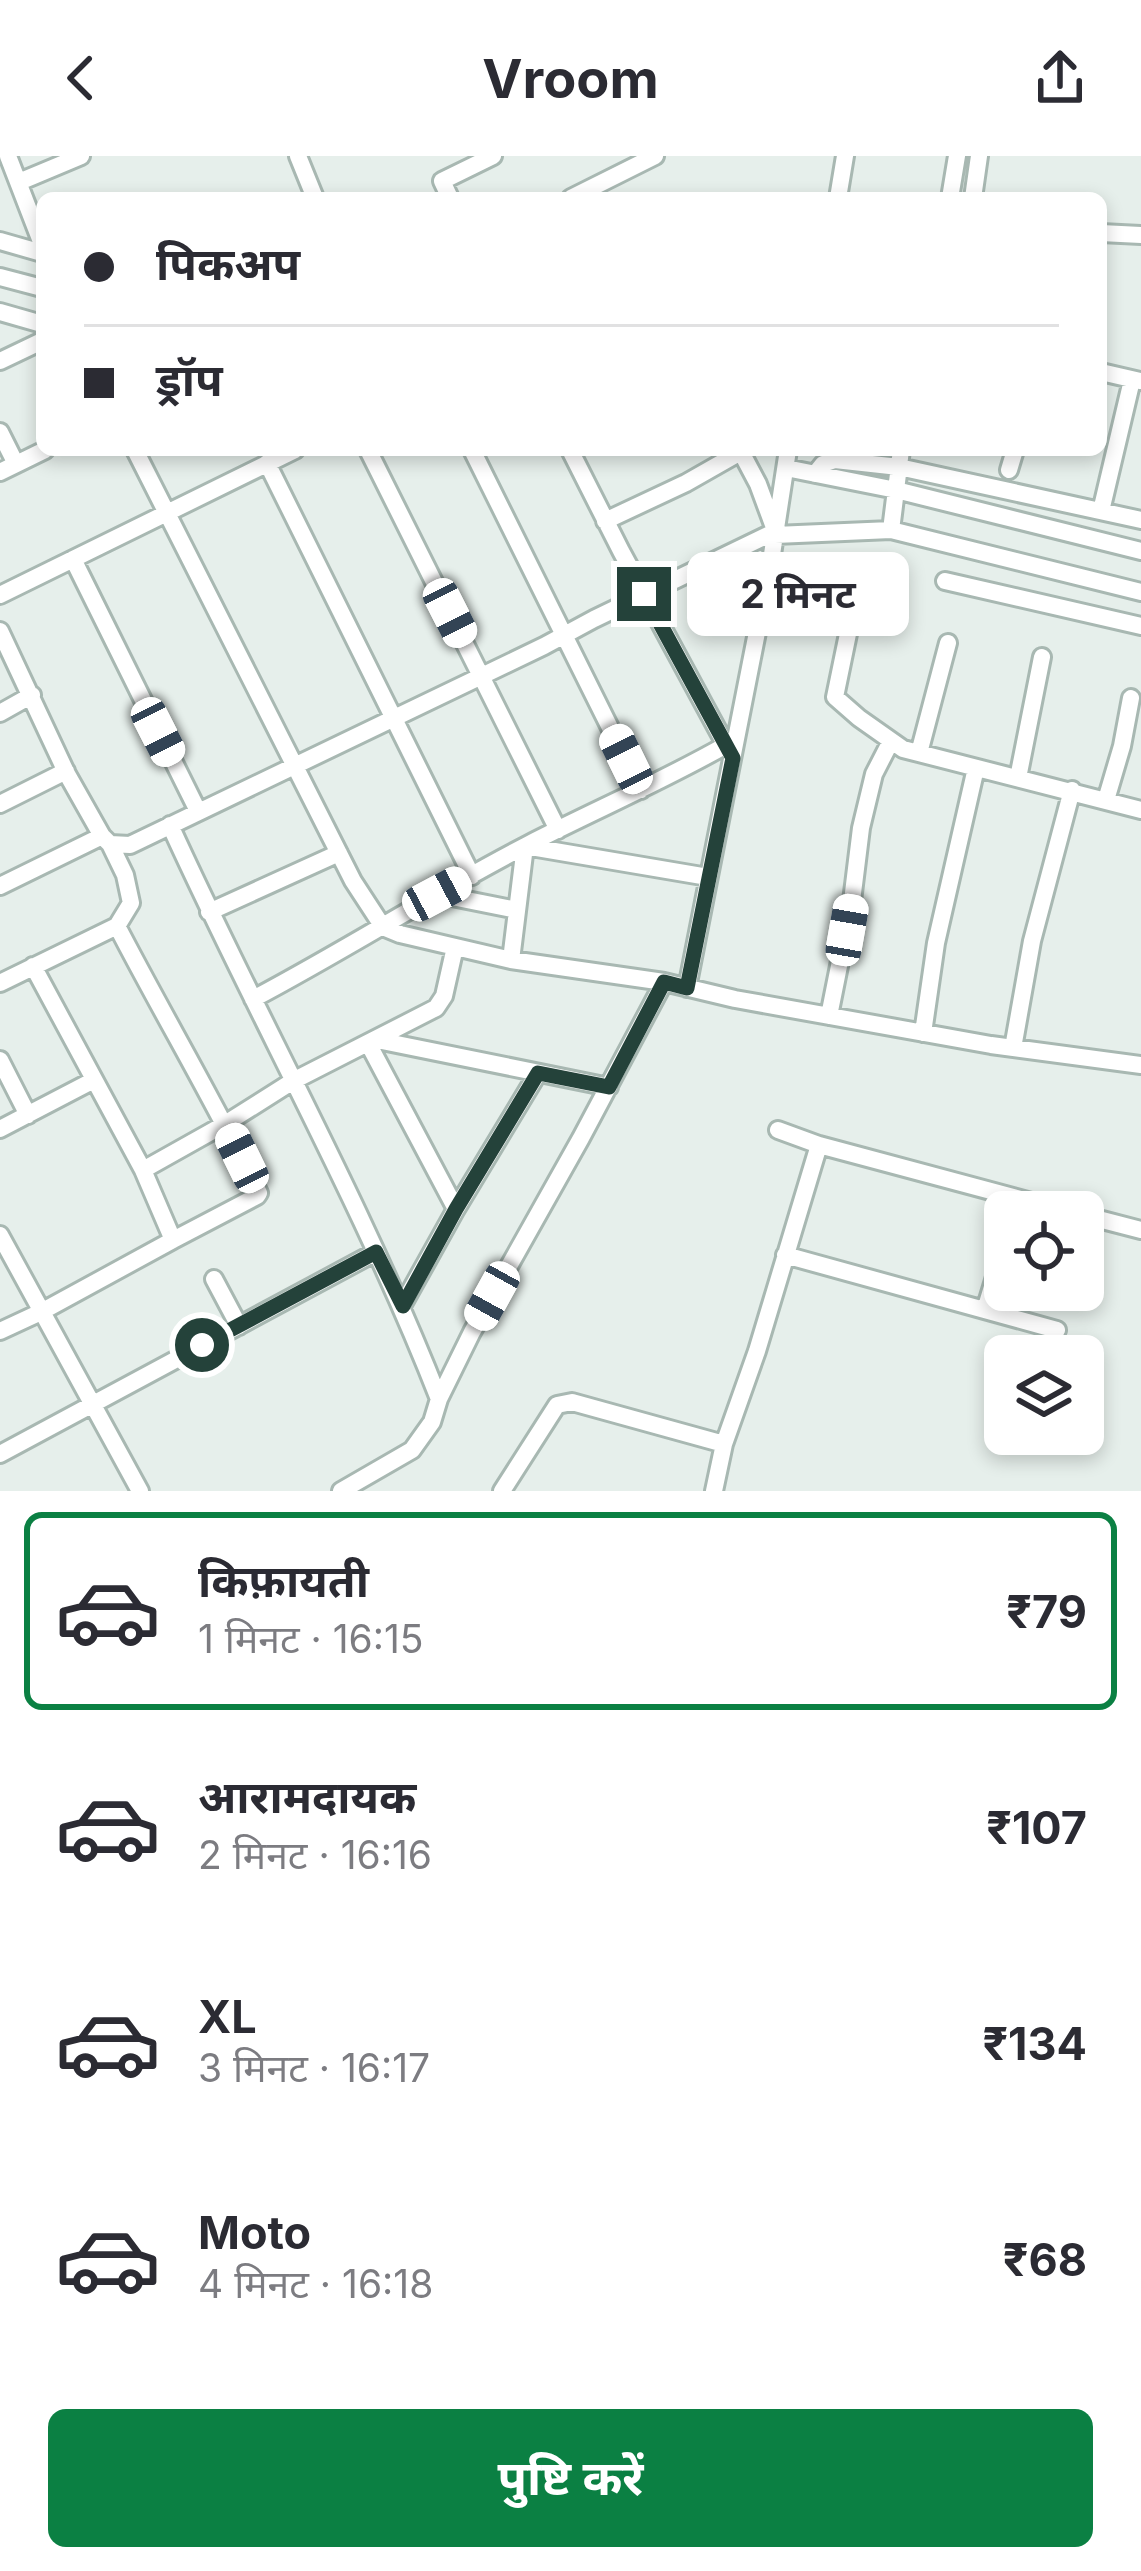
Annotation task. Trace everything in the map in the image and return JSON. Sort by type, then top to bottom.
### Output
[{"type":"street","points":[[8,156],[36,230]]},
{"type":"street","points":[[20,182],[81,156]]},
{"type":"street","points":[[298,156],[313,192]]},
{"type":"street","points":[[446,192],[442,182],[494,156]]},
{"type":"street","points":[[584,192],[655,156]]},
{"type":"street","points":[[839,192],[845,156]]},
{"type":"street","points":[[951,192],[957,156]]},
{"type":"street","points":[[975,192],[979,156]]},
{"type":"street","points":[[1107,233],[1141,235]]},
{"type":"street","points":[[0,241],[36,247]]},
{"type":"street","points":[[0,277],[36,286]]},
{"type":"street","points":[[0,312],[36,322]]},
{"type":"street","points":[[5,355],[36,343]]},
{"type":"street","points":[[1101,511],[1137,381],[1107,374]]},
{"type":"street","points":[[0,432],[8,468],[36,454]]},
{"type":"street","points":[[138,456],[339,853],[383,927],[511,960],[664,982],[923,1033],[1141,1065]]},
{"type":"street","points":[[0,595],[282,456]]},
{"type":"street","points":[[371,456],[558,830]]},
{"type":"street","points":[[475,456],[641,790]]},
{"type":"street","points":[[572,456],[729,751]]},
{"type":"street","points":[[605,521],[733,456]]},
{"type":"street","points":[[744,456],[776,533]]},
{"type":"street","points":[[1010,470],[1014,456]]},
{"type":"street","points":[[891,530],[887,488],[900,458]]},
{"type":"street","points":[[815,474],[823,464],[835,460],[900,458],[1141,520]]},
{"type":"street","points":[[687,988],[787,459],[815,474],[1141,551]]},
{"type":"street","points":[[267,463],[472,876]]},
{"type":"street","points":[[0,886],[106,840],[130,845],[776,533],[891,530],[1141,592]]},
{"type":"street","points":[[73,559],[198,811]]},
{"type":"street","points":[[945,581],[1141,626]]},
{"type":"street","points":[[855,600],[835,697],[891,741],[903,749],[1141,810]]},
{"type":"street","points":[[0,631],[66,772],[106,840],[131,903],[117,926],[0,983]]},
{"type":"street","points":[[919,753],[948,643]]},
{"type":"street","points":[[1018,778],[1042,657]]},
{"type":"street","points":[[0,713],[32,695]]},
{"type":"street","points":[[1106,800],[1131,698]]},
{"type":"street","points":[[829,1016],[861,828],[874,774],[891,741]]},
{"type":"street","points":[[253,999],[525,846],[729,751]]},
{"type":"street","points":[[923,1033],[936,944],[976,768]]},
{"type":"street","points":[[0,804],[66,772]]},
{"type":"street","points":[[1013,1048],[1032,941],[1072,790]]},
{"type":"street","points":[[170,825],[403,1306],[439,1399]]},
{"type":"street","points":[[525,846],[708,878]]},
{"type":"street","points":[[511,960],[525,846]]},
{"type":"street","points":[[209,911],[339,853]]},
{"type":"street","points":[[437,894],[517,910]]},
{"type":"street","points":[[0,1331],[259,1193],[117,926]]},
{"type":"street","points":[[142,1170],[293,1081],[436,1008],[444,996],[455,947]]},
{"type":"street","points":[[33,967],[142,1170],[173,1240]]},
{"type":"street","points":[[341,1491],[412,1450],[432,1422],[472,1332],[664,982]]},
{"type":"street","points":[[372,1041],[609,1087]]},
{"type":"street","points":[[372,1041],[456,1209]]},
{"type":"street","points":[[0,1060],[28,1115]]},
{"type":"street","points":[[403,1306],[538,1073]]},
{"type":"street","points":[[0,1129],[94,1080]]},
{"type":"street","points":[[778,1130],[984,1196]]},
{"type":"street","points":[[715,1491],[724,1444],[819,1145]]},
{"type":"street","points":[[1104,1220],[1141,1230]]},
{"type":"street","points":[[0,1236],[140,1491]]},
{"type":"street","points":[[0,1454],[376,1252]]},
{"type":"street","points":[[785,1256],[984,1310]]},
{"type":"street","points":[[214,1279],[239,1325]]},
{"type":"street","points":[[989,1311],[1057,1330]]},
{"type":"street","points":[[502,1491],[557,1405],[572,1402],[724,1444]]},
{"type":"route","points":[[202,1345],[376,1252],[403,1306],[538,1073],[609,1087],[664,982],[687,988],[733,758],[644,594]]}]
